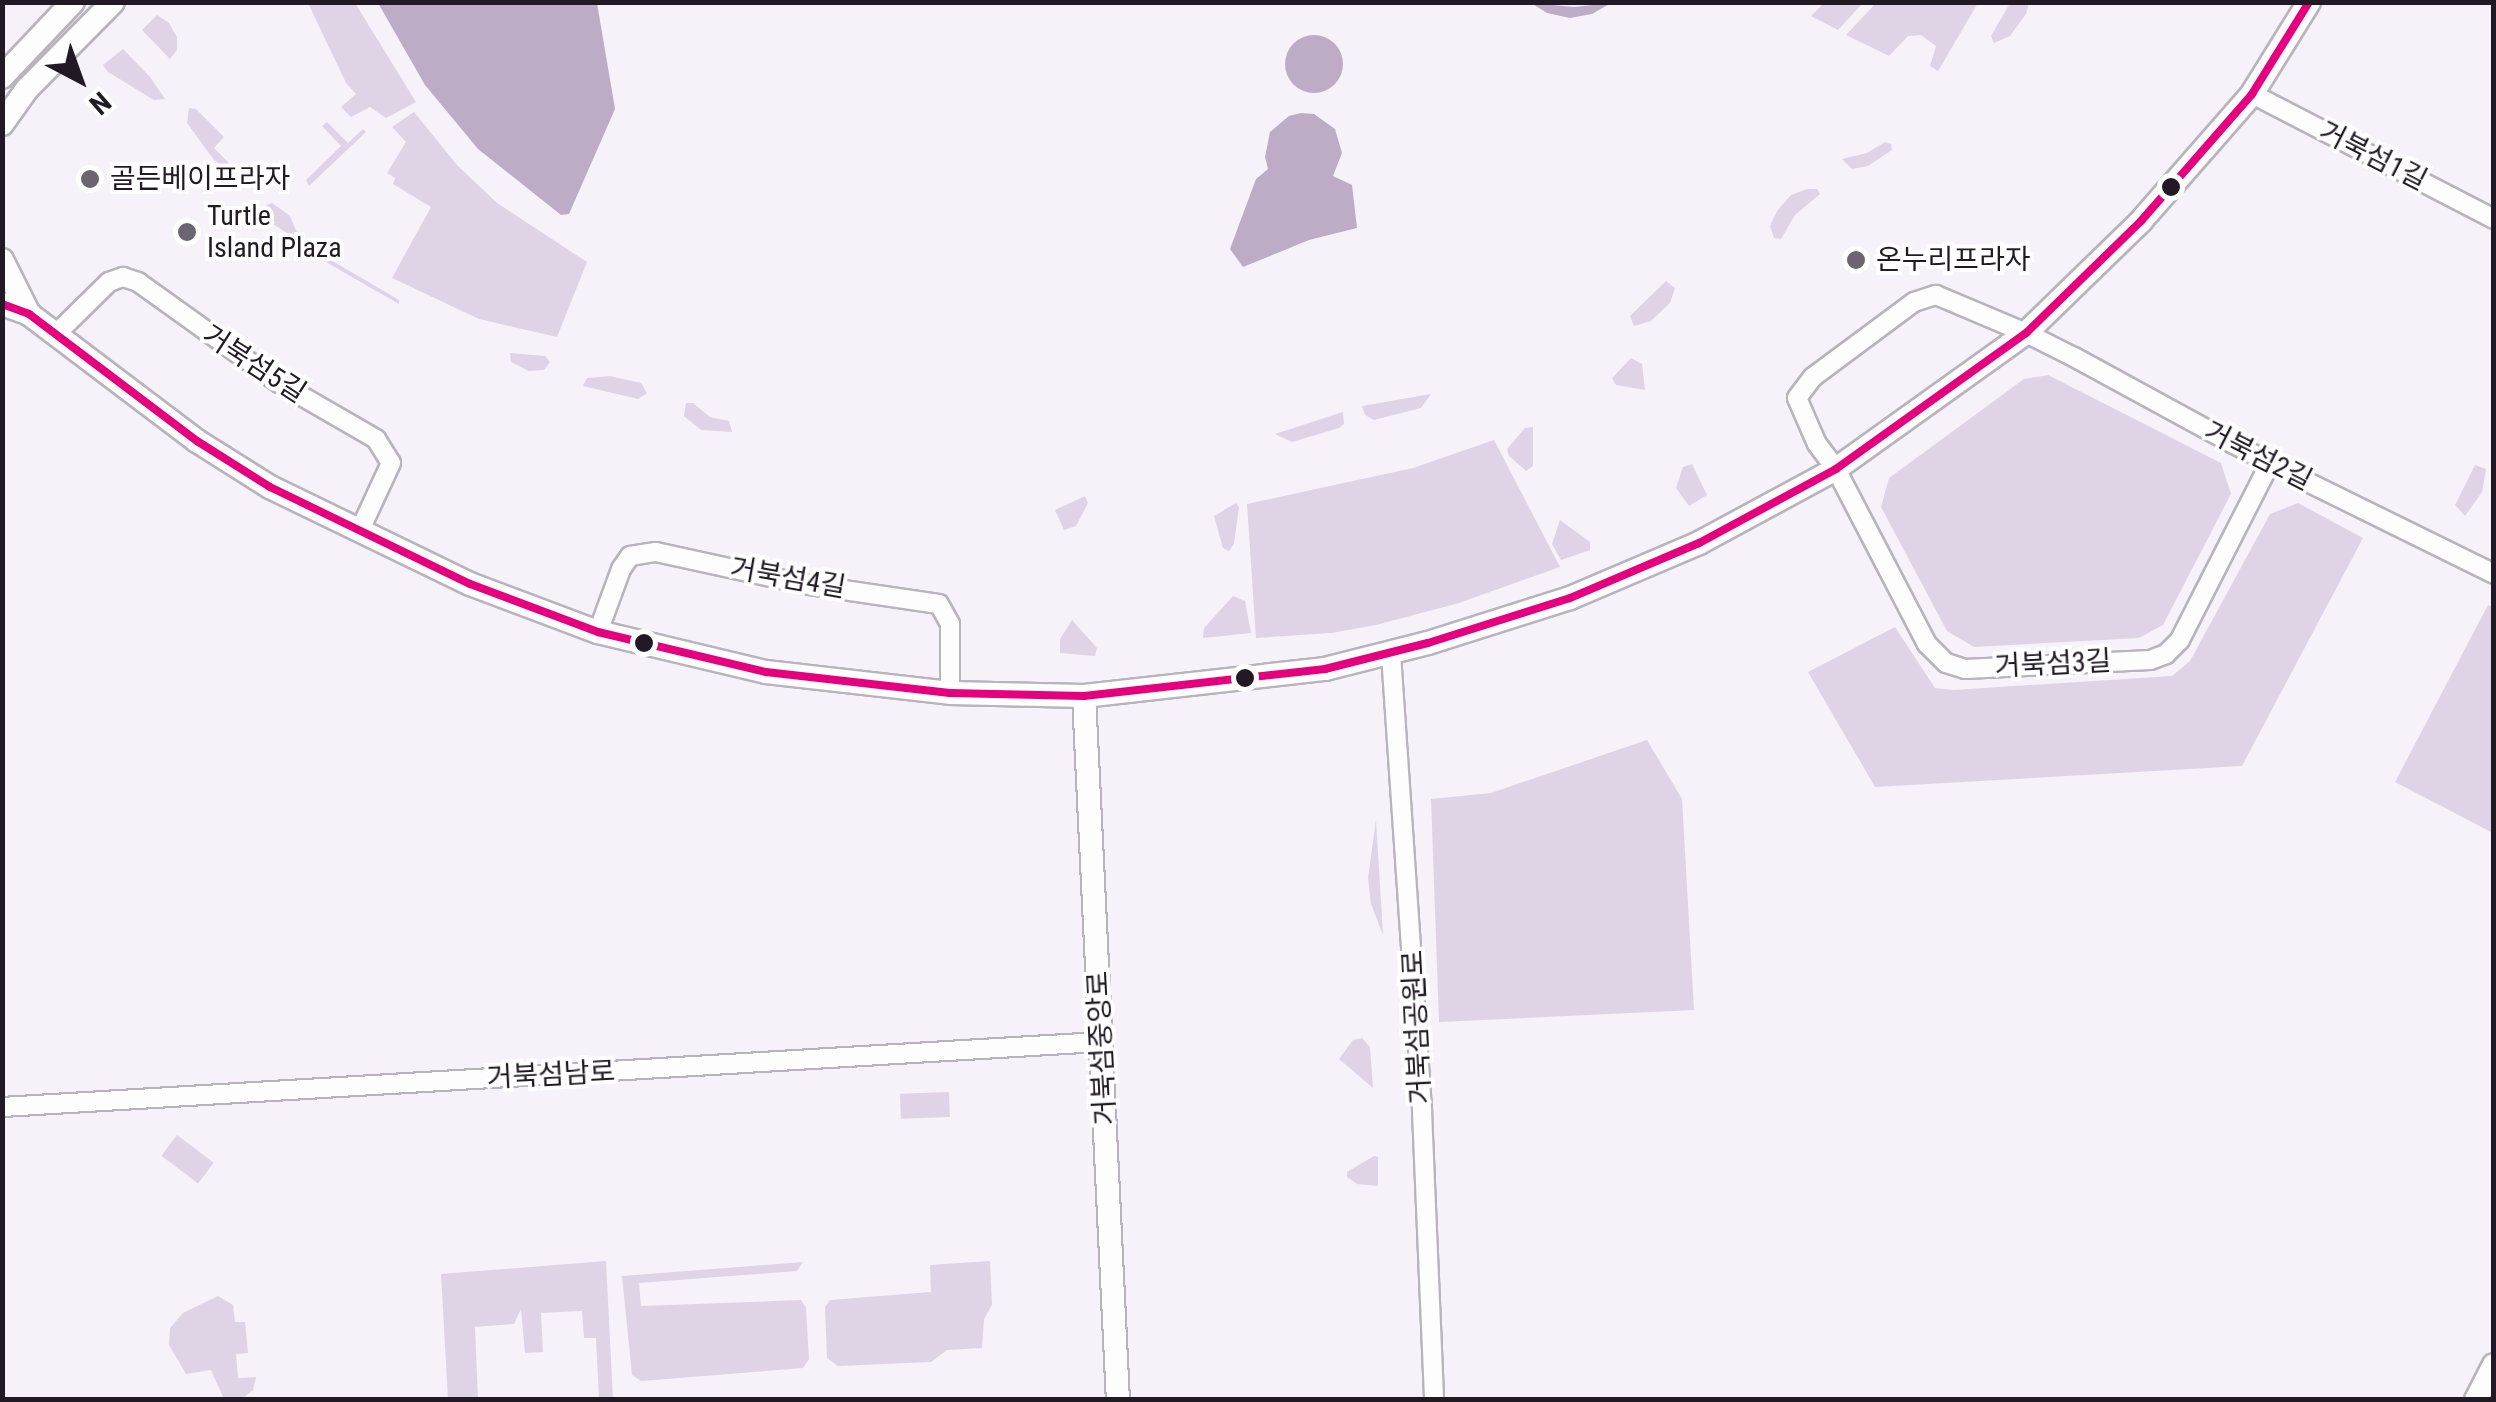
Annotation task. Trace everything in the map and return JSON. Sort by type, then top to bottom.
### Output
[{"type":"street","points":[[2,77],[73,2]]},
{"type":"street","points":[[2,124],[27,89],[112,2]]},
{"type":"street","points":[[2,304],[29,314],[196,440],[270,487],[470,584],[598,632],[766,672],[950,693],[1084,696],[1325,670],[1391,654],[1570,598],[1699,543],[1836,469],[2026,333],[2141,221],[2252,94],[2309,2]]},
{"type":"street","name":"거북섬1길","points":[[2252,94],[2494,219]]},
{"type":"street","points":[[2,260],[29,314]]},
{"type":"street","name":"거북섬5길","points":[[54,336],[109,282],[123,277],[138,282],[211,338],[376,440],[386,450],[391,463],[359,532]]},
{"type":"street","name":"거북섬2길","points":[[1836,469],[1799,411],[1796,398],[1801,388],[1914,302],[1936,295],[2026,333],[2270,463],[2494,574]]},
{"type":"street","name":"거북섬3길","points":[[1836,469],[1927,644],[1946,664],[1964,669],[2150,660],[2166,654],[2180,640],[2270,463]]},
{"type":"street","name":"거북섬4길","points":[[598,632],[620,570],[630,556],[656,552],[803,584],[940,604],[950,624],[950,693]]},
{"type":"street","name":"거북섬공원로","points":[[1391,654],[1426,1183],[1434,1400]]},
{"type":"street","name":"거북섬중앙로","points":[[1084,696],[1118,1400]]},
{"type":"street","name":"거북섬남로","points":[[2,1107],[1100,1042]]},
{"type":"street","points":[[2476,1400],[2494,1365]]},
{"type":"shaded area","points":[[1824,2],[1863,3],[1838,30],[1811,16]]},
{"type":"shaded area","points":[[1876,2],[1978,3],[1938,71],[1930,66],[1936,46],[1921,35],[1908,36],[1889,56],[1846,35]]},
{"type":"shaded area","points":[[308,3],[355,3],[416,102],[386,118],[370,107],[351,117],[341,107],[356,94],[346,83]]},
{"type":"shaded area","points":[[378,3],[597,3],[615,109],[569,214],[561,215],[478,149],[425,85]]},
{"type":"shaded area","points":[[1531,3],[1574,7],[1611,3],[1592,14],[1570,18],[1547,13]]},
{"type":"shaded area","points":[[2010,3],[2029,3],[2010,36],[1994,43],[1991,36]]},
{"type":"shaded area","points":[[157,15],[169,23],[177,37],[177,50],[170,59],[142,30]]},
{"type":"shaded area","points":[[1314,35],[1334,44],[1343,64],[1334,84],[1314,93],[1294,84],[1285,64],[1294,44]]},
{"type":"shaded area","points":[[123,49],[165,99],[154,100],[108,72],[103,65]]},
{"type":"shaded area","points":[[189,108],[196,109],[224,137],[214,148],[246,180],[257,169],[268,180],[263,188],[253,189],[214,160],[187,123]]},
{"type":"shaded area","points":[[414,112],[457,165],[497,203],[587,262],[557,337],[479,319],[392,278],[431,207],[393,184],[395,178],[387,173],[406,142],[392,127]]},
{"type":"shaded area","points":[[1314,114],[1335,129],[1342,153],[1333,176],[1352,185],[1357,228],[1309,240],[1243,267],[1230,249],[1256,179],[1268,169],[1265,157],[1270,132],[1289,116]]},
{"type":"shaded area","points":[[327,122],[348,143],[363,129],[366,132],[309,186],[306,180],[341,146],[322,126]]},
{"type":"shaded area","points":[[1885,142],[1891,144],[1892,150],[1868,166],[1852,169],[1842,159],[1867,153]]},
{"type":"shaded area","points":[[1817,189],[1820,194],[1795,215],[1781,239],[1774,238],[1770,226],[1777,211],[1791,195]]},
{"type":"shaded area","points":[[272,203],[290,216],[301,242],[262,217],[261,208]]},
{"type":"shaded area","points":[[329,259],[399,300],[399,304],[326,262]]},
{"type":"shaded area","points":[[1666,281],[1675,288],[1670,303],[1651,321],[1634,326],[1630,316]]},
{"type":"shaded area","points":[[510,353],[545,356],[550,362],[544,370],[529,371],[511,362]]},
{"type":"shaded area","points":[[1631,358],[1642,364],[1645,390],[1616,385],[1612,378]]},
{"type":"shaded area","points":[[2048,375],[2221,463],[2231,494],[2163,625],[2139,638],[1974,647],[1947,631],[1881,507],[1889,478],[2024,379]]},
{"type":"shaded area","points":[[610,376],[641,383],[647,393],[638,399],[583,386],[587,378]]},
{"type":"shaded area","points":[[1431,394],[1421,408],[1374,420],[1365,415],[1362,406]]},
{"type":"shaded area","points":[[686,403],[693,403],[710,417],[729,421],[732,432],[701,430],[684,416]]},
{"type":"shaded area","points":[[1343,412],[1344,424],[1339,428],[1292,442],[1275,434]]},
{"type":"shaded area","points":[[1533,427],[1533,466],[1526,471],[1509,456],[1507,449],[1525,428]]},
{"type":"shaded area","points":[[1494,440],[1560,567],[1459,603],[1376,625],[1331,633],[1256,638],[1247,504],[1413,468]]},
{"type":"shaded area","points":[[1692,464],[1707,495],[1689,506],[1676,488],[1683,467]]},
{"type":"shaded area","points":[[2475,465],[2486,469],[2482,492],[2465,516],[2455,505]]},
{"type":"shaded area","points":[[1085,496],[1088,503],[1076,526],[1064,530],[1055,510]]},
{"type":"shaded area","points":[[1236,503],[1239,507],[1234,544],[1229,551],[1223,548],[1214,516]]},
{"type":"shaded area","points":[[2298,503],[2363,538],[2242,766],[1875,787],[1808,672],[1895,627],[1935,688],[2172,676],[2190,661],[2270,514]]},
{"type":"shaded area","points":[[1560,520],[1590,542],[1590,550],[1561,560],[1552,544]]},
{"type":"shaded area","points":[[1233,596],[1245,601],[1251,633],[1203,638],[1204,628]]},
{"type":"shaded area","points":[[2488,605],[2494,608],[2493,833],[2395,782]]},
{"type":"shaded area","points":[[1072,620],[1097,648],[1095,656],[1060,653],[1060,639]]},
{"type":"shaded area","points":[[1647,740],[1682,799],[1694,1010],[1439,1022],[1431,799],[1491,793]]},
{"type":"shaded area","points":[[1376,820],[1383,935],[1371,904],[1368,878]]},
{"type":"shaded area","points":[[1362,1038],[1370,1047],[1373,1088],[1339,1059],[1353,1040]]},
{"type":"shaded area","points":[[949,1092],[950,1117],[901,1119],[900,1094]]},
{"type":"shaded area","points":[[177,1135],[214,1163],[198,1183],[161,1156]]},
{"type":"shaded area","points":[[1378,1157],[1378,1186],[1357,1184],[1347,1177],[1347,1172]]},
{"type":"shaded area","points":[[606,1261],[613,1399],[599,1399],[596,1338],[584,1338],[582,1311],[541,1313],[543,1352],[525,1353],[521,1309],[514,1324],[475,1327],[478,1399],[448,1399],[441,1274]]},
{"type":"shaded area","points":[[990,1261],[992,1305],[984,1319],[982,1348],[947,1350],[931,1362],[838,1366],[827,1358],[825,1307],[830,1300],[931,1292],[930,1265]]},
{"type":"shaded area","points":[[803,1262],[797,1271],[639,1283],[641,1306],[801,1300],[806,1308],[809,1359],[803,1368],[641,1381],[632,1375],[622,1276]]},
{"type":"shaded area","points":[[218,1296],[233,1305],[235,1322],[245,1322],[248,1353],[236,1354],[238,1378],[256,1377],[253,1390],[242,1399],[223,1397],[211,1370],[186,1374],[169,1345],[170,1328],[183,1313]]},
{"type":"transit line","points":[[2,304],[29,314],[197,441],[270,487],[470,584],[598,632],[766,672],[950,693],[1084,696],[1325,669],[1428,643],[1570,598],[1699,543],[1836,469],[2026,333],[2141,221],[2252,94],[2309,2]]},
{"type":"place","name":"골든베이프라자","points":[[90,179]]},
{"type":"place","name":"Turtle Island Plaza","points":[[187,232]]},
{"type":"place","name":"온누리프라자","points":[[1856,260]]}]
